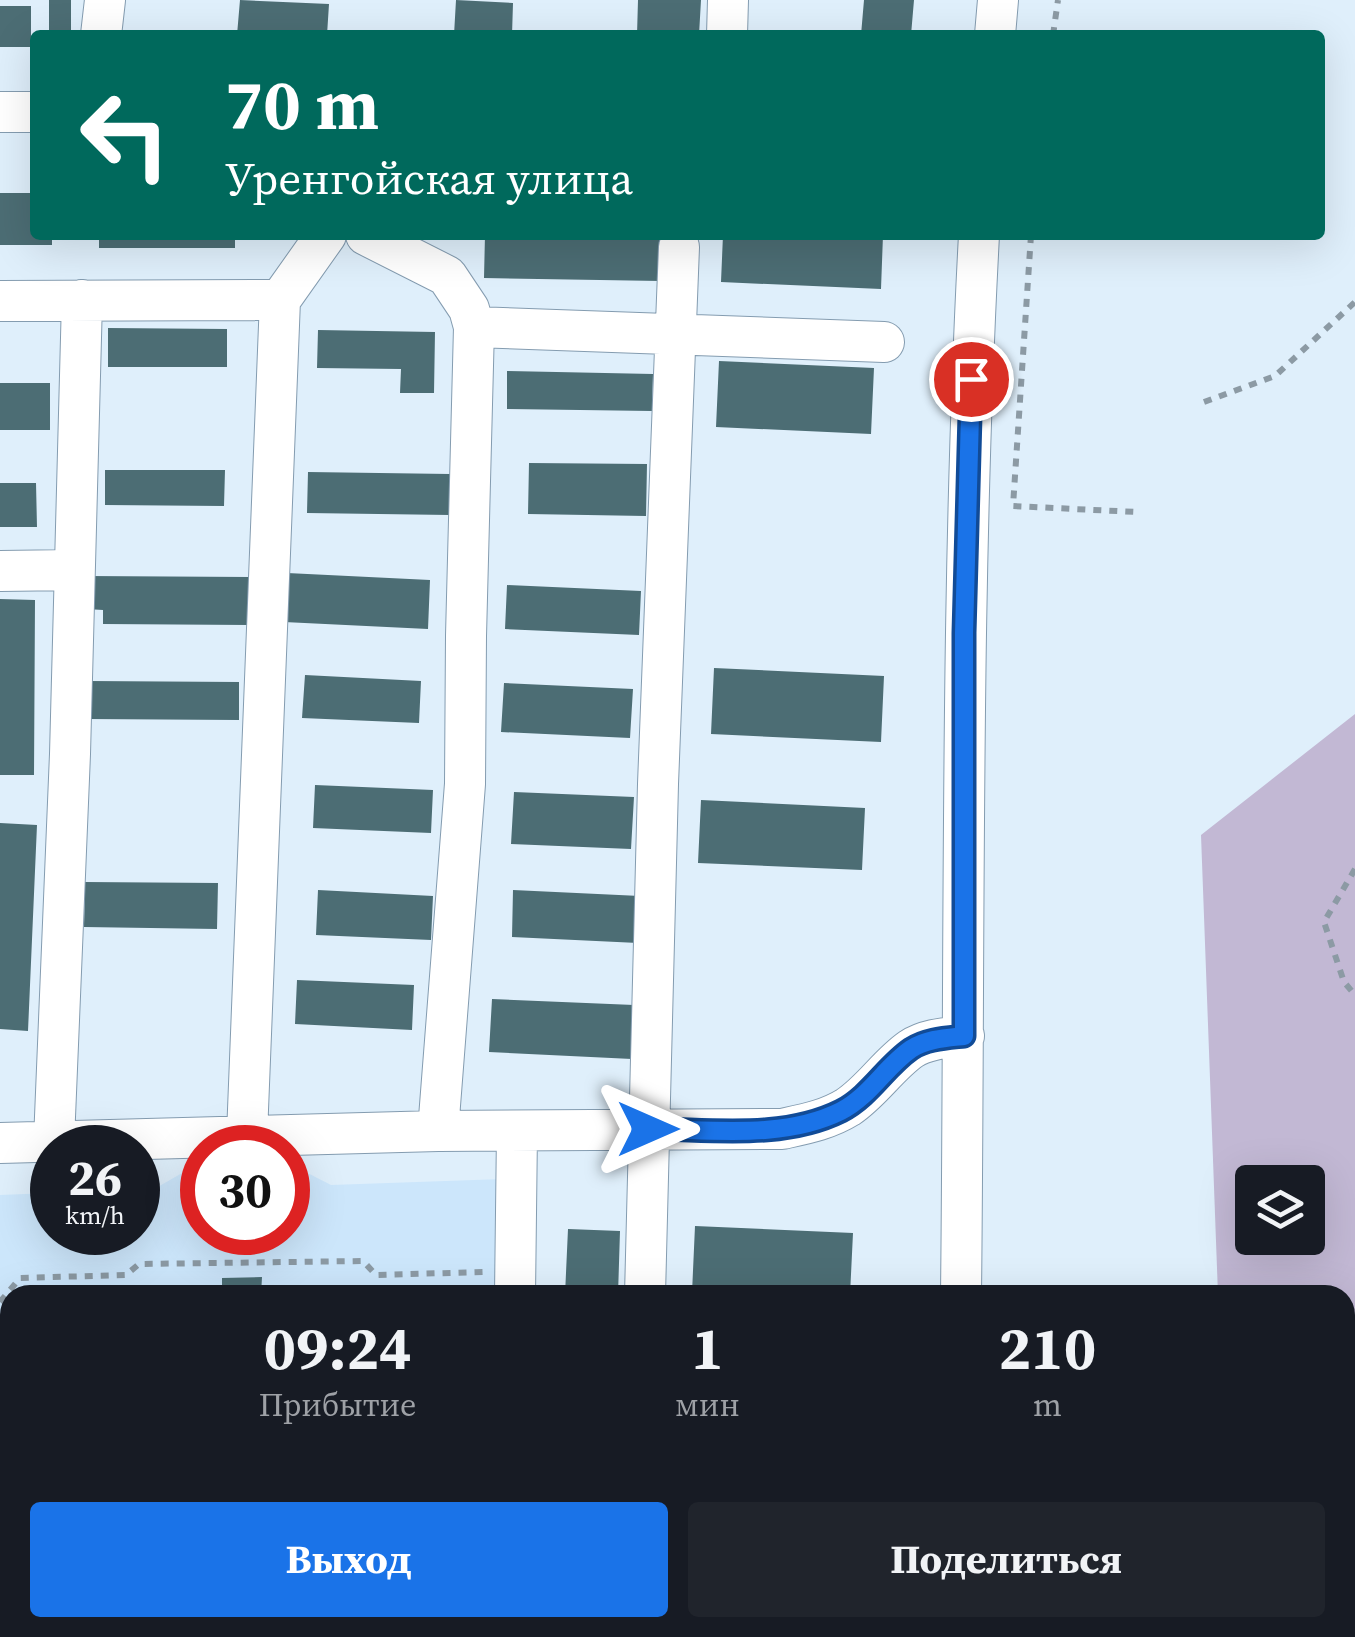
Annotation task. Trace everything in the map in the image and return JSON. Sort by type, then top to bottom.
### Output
[{"type":"street","points":[[102,30],[105,0]]},
{"type":"street","points":[[727,30],[728,0]]},
{"type":"street","points":[[995,30],[998,0]]},
{"type":"street","points":[[0,112],[30,112]]},
{"type":"street","points":[[247,1125],[280,300],[322,240]]},
{"type":"street","points":[[376,240],[447,276],[469,309],[474,328],[466,784],[438,1131]]},
{"type":"street","points":[[962,1285],[964,633],[978,240]]},
{"type":"street","points":[[645,1285],[679,247]]},
{"type":"street","points":[[55,1125],[70,754],[82,300]]},
{"type":"street","points":[[0,301],[280,300]]},
{"type":"street","points":[[474,328],[884,342]]},
{"type":"street","points":[[0,571],[74,570]]},
{"type":"street","points":[[310,1134],[782,1129],[817,1122],[844,1109],[874,1087],[912,1049],[934,1040],[964,1036]]},
{"type":"street","points":[[515,1283],[517,1131]]},
{"type":"street","points":[[0,1143],[30,1142]]},
{"type":"path","points":[[1055,30],[1058,0]]},
{"type":"path","points":[[1031,240],[1013,506],[1136,512]]},
{"type":"path","points":[[1204,402],[1275,376],[1355,302]]},
{"type":"path","points":[[1355,868],[1324,922],[1344,982],[1355,995]]},
{"type":"path","points":[[14,1285],[20,1278],[126,1274],[139,1264],[363,1261],[376,1275],[515,1283]]},
{"type":"shaded area","points":[[1355,714],[1355,1285],[1218,1285],[1201,835]]},
{"type":"shaded area","points":[[180,1174],[180,1255],[310,1255],[310,1174],[331,1185],[535,1178],[532,1285],[0,1285],[0,1195],[30,1194],[30,1255],[160,1255],[160,1186]]},
{"type":"building","points":[[49,0],[71,0],[71,30],[49,30]]},
{"type":"building","points":[[240,0],[329,4],[327,30],[237,30]]},
{"type":"building","points":[[456,0],[513,3],[512,30],[454,30]]},
{"type":"building","points":[[638,0],[701,0],[699,30],[637,30]]},
{"type":"building","points":[[864,0],[914,0],[911,30],[861,30]]},
{"type":"building","points":[[0,6],[31,6],[30,47],[0,47]]},
{"type":"building","points":[[0,193],[30,193],[30,240],[52,240],[52,245],[0,245]]},
{"type":"building","points":[[99,240],[235,240],[235,248],[99,248]]},
{"type":"building","points":[[485,240],[662,240],[661,281],[484,278]]},
{"type":"building","points":[[723,240],[883,240],[881,289],[721,282]]},
{"type":"building","points":[[108,328],[227,329],[227,367],[108,367]]},
{"type":"building","points":[[318,330],[435,332],[434,393],[400,393],[401,369],[317,368]]},
{"type":"building","points":[[719,361],[874,368],[871,434],[716,427]]},
{"type":"building","points":[[507,371],[653,374],[652,411],[507,409]]},
{"type":"building","points":[[0,383],[50,383],[50,430],[0,430]]},
{"type":"building","points":[[529,463],[647,464],[646,516],[528,514]]},
{"type":"building","points":[[105,470],[225,470],[224,506],[105,505]]},
{"type":"building","points":[[308,472],[450,474],[450,515],[307,513]]},
{"type":"building","points":[[0,483],[36,483],[37,527],[0,527]]},
{"type":"building","points":[[287,573],[430,580],[428,629],[284,622]]},
{"type":"building","points":[[86,576],[250,577],[249,625],[103,624],[103,610],[86,609]]},
{"type":"building","points":[[507,585],[641,591],[639,635],[505,629]]},
{"type":"building","points":[[0,599],[35,600],[34,775],[0,775]]},
{"type":"building","points":[[714,668],[884,676],[881,742],[711,734]]},
{"type":"building","points":[[305,675],[421,681],[419,723],[302,718]]},
{"type":"building","points":[[88,681],[239,682],[239,720],[87,719]]},
{"type":"building","points":[[504,683],[633,689],[630,738],[501,732]]},
{"type":"building","points":[[315,785],[433,790],[431,833],[313,828]]},
{"type":"building","points":[[514,792],[634,797],[631,849],[511,844]]},
{"type":"building","points":[[701,800],[865,808],[862,870],[698,863]]},
{"type":"building","points":[[0,823],[37,825],[28,1031],[0,1029]]},
{"type":"building","points":[[85,882],[218,883],[217,929],[84,927]]},
{"type":"building","points":[[318,890],[433,896],[431,940],[316,935]]},
{"type":"building","points":[[513,890],[640,896],[638,943],[512,937]]},
{"type":"building","points":[[297,980],[414,985],[412,1030],[295,1024]]},
{"type":"building","points":[[492,999],[634,1005],[632,1059],[489,1052]]},
{"type":"building","points":[[695,1226],[853,1233],[850,1285],[692,1285]]},
{"type":"building","points":[[568,1229],[620,1231],[618,1285],[565,1285]]},
{"type":"building","points":[[262,1277],[262,1285],[222,1285],[222,1278]]},
{"type":"route","points":[[648,1129],[782,1129],[817,1122],[844,1109],[874,1087],[912,1049],[934,1040],[964,1036],[964,633],[971,379]]}]
